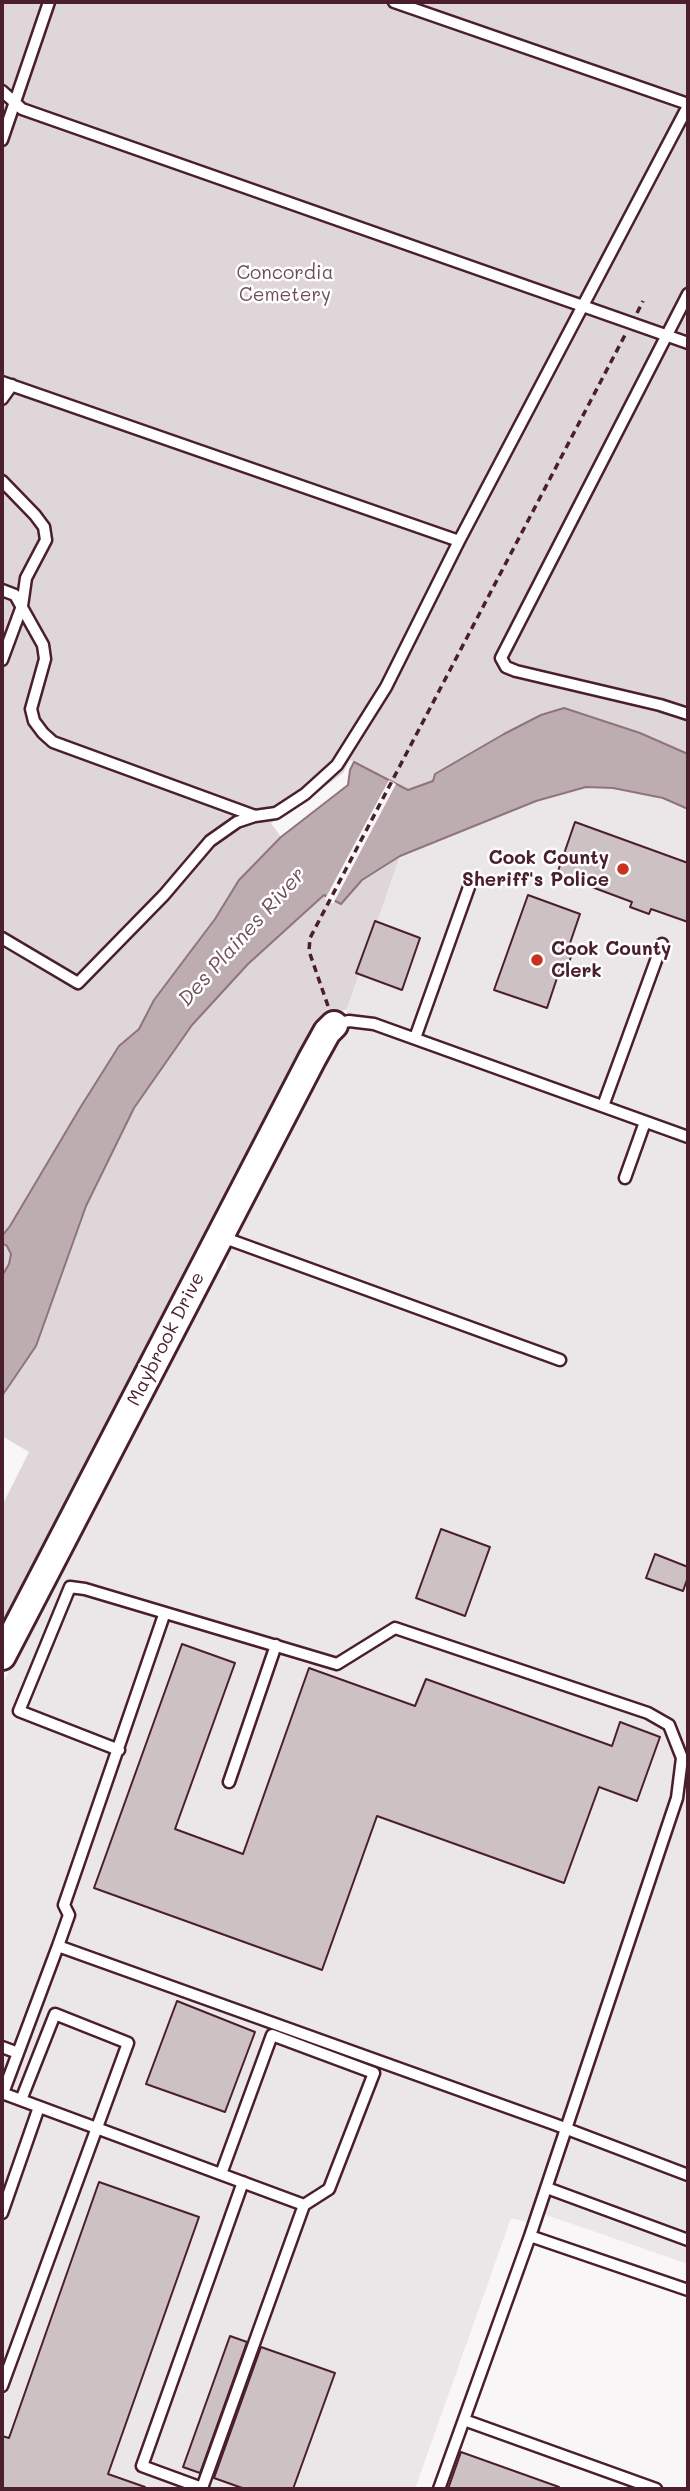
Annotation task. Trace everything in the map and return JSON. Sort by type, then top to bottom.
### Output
[{"type":"street","name":"Maybrook Drive","points":[[2,1656],[312,1059],[334,1025]]},
{"type":"lane","points":[[2,140],[50,2]]},
{"type":"lane","points":[[2,938],[78,983],[164,895],[210,841],[237,822],[276,813],[288,806],[328,775],[345,755],[386,687],[459,541],[688,105],[394,2]]},
{"type":"lane","points":[[2,91],[22,109],[35,114],[688,343]]},
{"type":"lane","points":[[688,294],[501,658],[506,667],[516,671],[688,714]]},
{"type":"lane","points":[[2,399],[7,384],[459,541]]},
{"type":"lane","points":[[2,481],[44,527],[46,540],[26,578],[22,606],[2,660]]},
{"type":"lane","points":[[2,590],[15,595],[43,645],[45,659],[30,709],[34,722],[53,742],[255,816]]},
{"type":"lane","points":[[415,1038],[469,887]]},
{"type":"lane","points":[[603,1106],[662,944]]},
{"type":"lane","points":[[334,1025],[360,1021],[415,1038],[688,1137]]},
{"type":"lane","points":[[625,1178],[645,1122]]},
{"type":"lane","points":[[220,1237],[560,1360]]},
{"type":"lane","points":[[119,1750],[19,1711],[70,1587],[85,1589],[164,1615],[337,1664],[395,1628],[648,1713],[669,1725],[682,1758],[677,1798],[547,2188],[439,2489]]},
{"type":"lane","points":[[164,1615],[64,1905],[69,1915],[3,2093],[304,2205]]},
{"type":"lane","points":[[229,1782],[276,1645]]},
{"type":"lane","points":[[58,1946],[688,2175]]},
{"type":"lane","points":[[2,2386],[128,2043],[55,2014],[21,2100]]},
{"type":"lane","points":[[221,2174],[272,2035],[374,2073],[329,2189],[304,2205],[202,2488],[142,2466],[243,2182]]},
{"type":"lane","points":[[2,2047],[18,2053]]},
{"type":"lane","points":[[2,2213],[39,2107]]},
{"type":"lane","points":[[547,2188],[688,2240]]},
{"type":"lane","points":[[530,2236],[688,2290]]},
{"type":"lane","points":[[464,2420],[656,2489]]},
{"type":"path","points":[[334,1025],[308,946],[310,938],[643,301]]},
{"type":"shaded area","points":[[586,787],[614,788],[663,798],[688,809],[688,2264],[532,2210],[527,2222],[511,2218],[415,2489],[2,2489],[2,1685],[214,1276],[223,1269],[226,1270],[231,1227],[240,1212],[259,1191],[333,1051],[400,856],[536,801]]},
{"type":"green space","name":"Concordia Cemetery","points":[[2,2],[688,2],[688,754],[640,733],[564,708],[504,734],[433,781],[407,790],[350,760],[343,773],[271,823],[281,837],[239,880],[215,919],[154,1000],[139,1029],[119,1046],[2,1236]]},
{"type":"green space","points":[[400,856],[347,1009],[328,1016],[2,1633],[2,1506],[29,1452],[2,1436],[2,1396],[6,1393],[86,1206],[134,1108],[192,1025],[248,964],[324,895],[341,904],[362,880]]},
{"type":"green space","points":[[2,1243],[11,1254],[2,1276]]},
{"type":"water","name":"Des Plaines River","points":[[564,708],[640,733],[688,754],[688,809],[663,798],[613,788],[586,787],[536,801],[400,856],[362,880],[341,904],[324,895],[248,964],[192,1025],[134,1108],[86,1206],[36,1346],[2,1396],[2,1276],[11,1254],[2,1243],[2,1236],[119,1046],[139,1029],[154,1000],[215,919],[239,880],[281,837],[348,785],[354,762],[408,790],[433,781],[435,774],[504,734],[541,715]]},
{"type":"pier","points":[[389,780],[396,784],[333,904],[325,899]]},
{"type":"building","name":"Cook County Sheriff's Police","points":[[575,822],[688,863],[688,922],[651,909],[649,914],[630,907],[632,902],[557,874]]},
{"type":"building","name":"Cook County Clerk","points":[[528,895],[580,914],[568,949],[573,951],[566,971],[560,969],[547,1008],[494,990]]},
{"type":"building","points":[[375,921],[420,938],[402,990],[356,973]]},
{"type":"building","points":[[441,1529],[490,1547],[465,1616],[416,1598]]},
{"type":"building","points":[[655,1554],[688,1567],[683,1591],[646,1578]]},
{"type":"building","points":[[182,1644],[235,1663],[175,1829],[243,1854],[309,1668],[415,1706],[426,1679],[612,1746],[620,1722],[660,1737],[637,1801],[599,1787],[564,1883],[377,1816],[322,1970],[94,1888]]},
{"type":"building","points":[[177,2001],[255,2032],[225,2112],[146,2084]]},
{"type":"building","points":[[99,2182],[199,2217],[108,2474],[145,2489],[2,2489],[2,2436],[9,2438]]},
{"type":"building","points":[[230,2336],[247,2342],[200,2473],[183,2467]]},
{"type":"building","points":[[261,2347],[335,2373],[293,2489],[245,2489],[214,2478]]},
{"type":"building","points":[[461,2452],[559,2487],[559,2489],[448,2489]]},
{"type":"place","name":"Cook County Sheriff's Police","points":[[623,869]]},
{"type":"place","name":"Cook County Clerk","points":[[537,960]]}]
